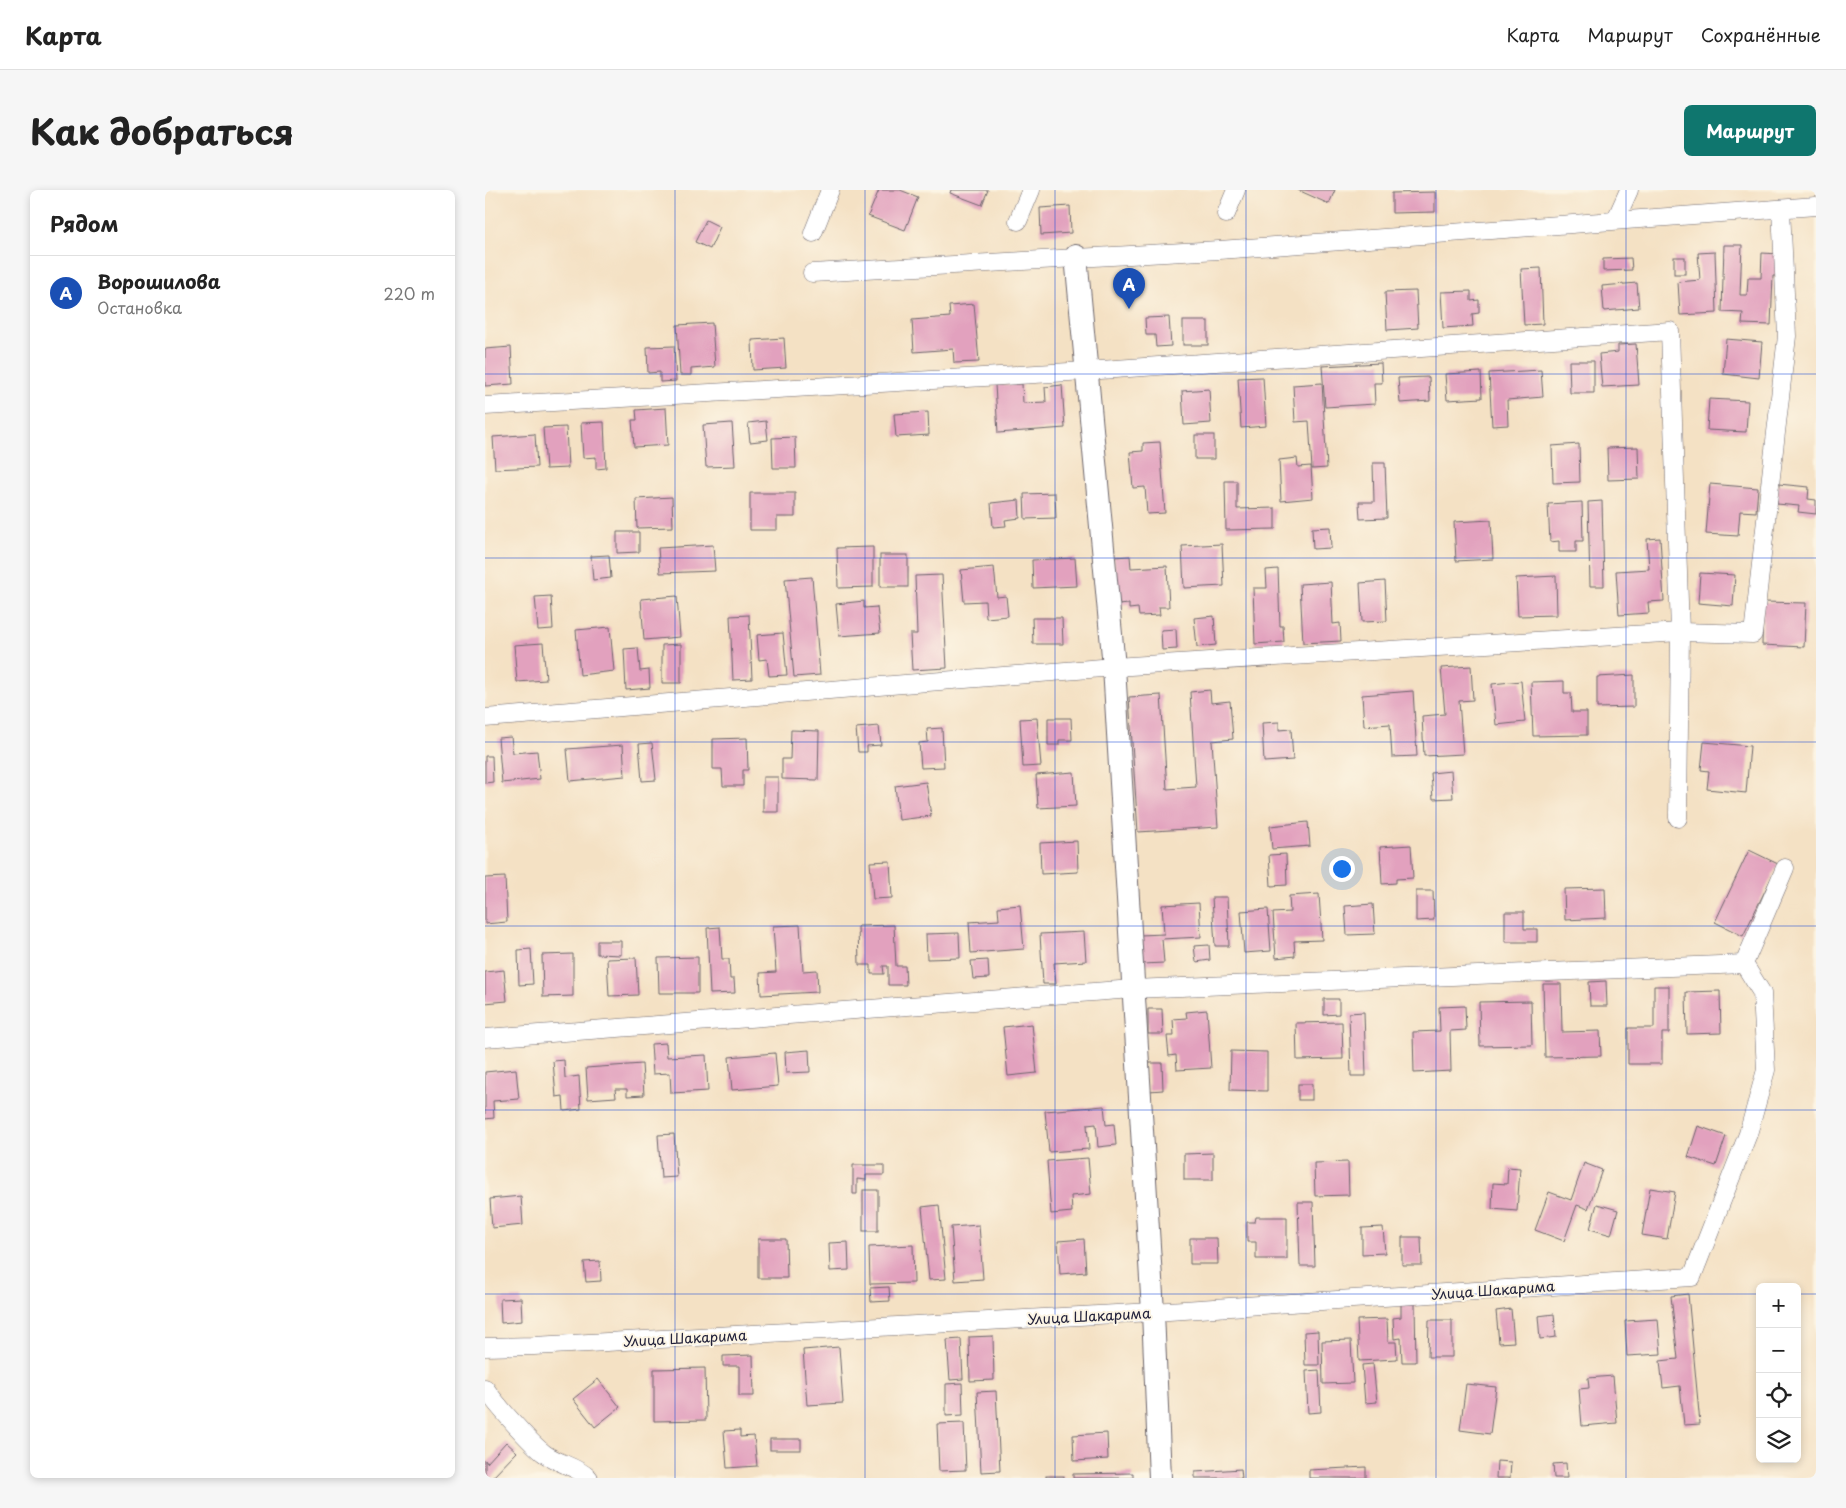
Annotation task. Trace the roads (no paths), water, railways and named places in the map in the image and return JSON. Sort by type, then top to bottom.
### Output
[{"type":"street","points":[[813,233],[831,190]]},
{"type":"street","points":[[1018,221],[1031,190]]},
{"type":"street","points":[[1226,214],[1236,190]]},
{"type":"street","points":[[1616,219],[1629,190]]},
{"type":"street","points":[[812,273],[1076,256],[1219,250],[1616,219],[1816,206]]},
{"type":"street","points":[[485,718],[1114,667],[1680,632],[1753,634],[1787,336],[1781,209]]},
{"type":"street","points":[[1076,256],[1114,667],[1153,1312],[1160,1478]]},
{"type":"street","points":[[485,406],[1087,371],[1670,331],[1680,632],[1678,818]]},
{"type":"street","points":[[485,1038],[1133,989],[1744,964],[1785,868]]},
{"type":"street","name":"Улица Шакарима","points":[[485,1347],[554,1345],[1153,1312],[1693,1277],[1748,1134],[1765,1070],[1761,993],[1744,964]]},
{"type":"street","points":[[485,1388],[545,1454],[580,1470],[589,1478]]},
{"type":"place","name":"Ворошилова","points":[[1129,309]]}]
